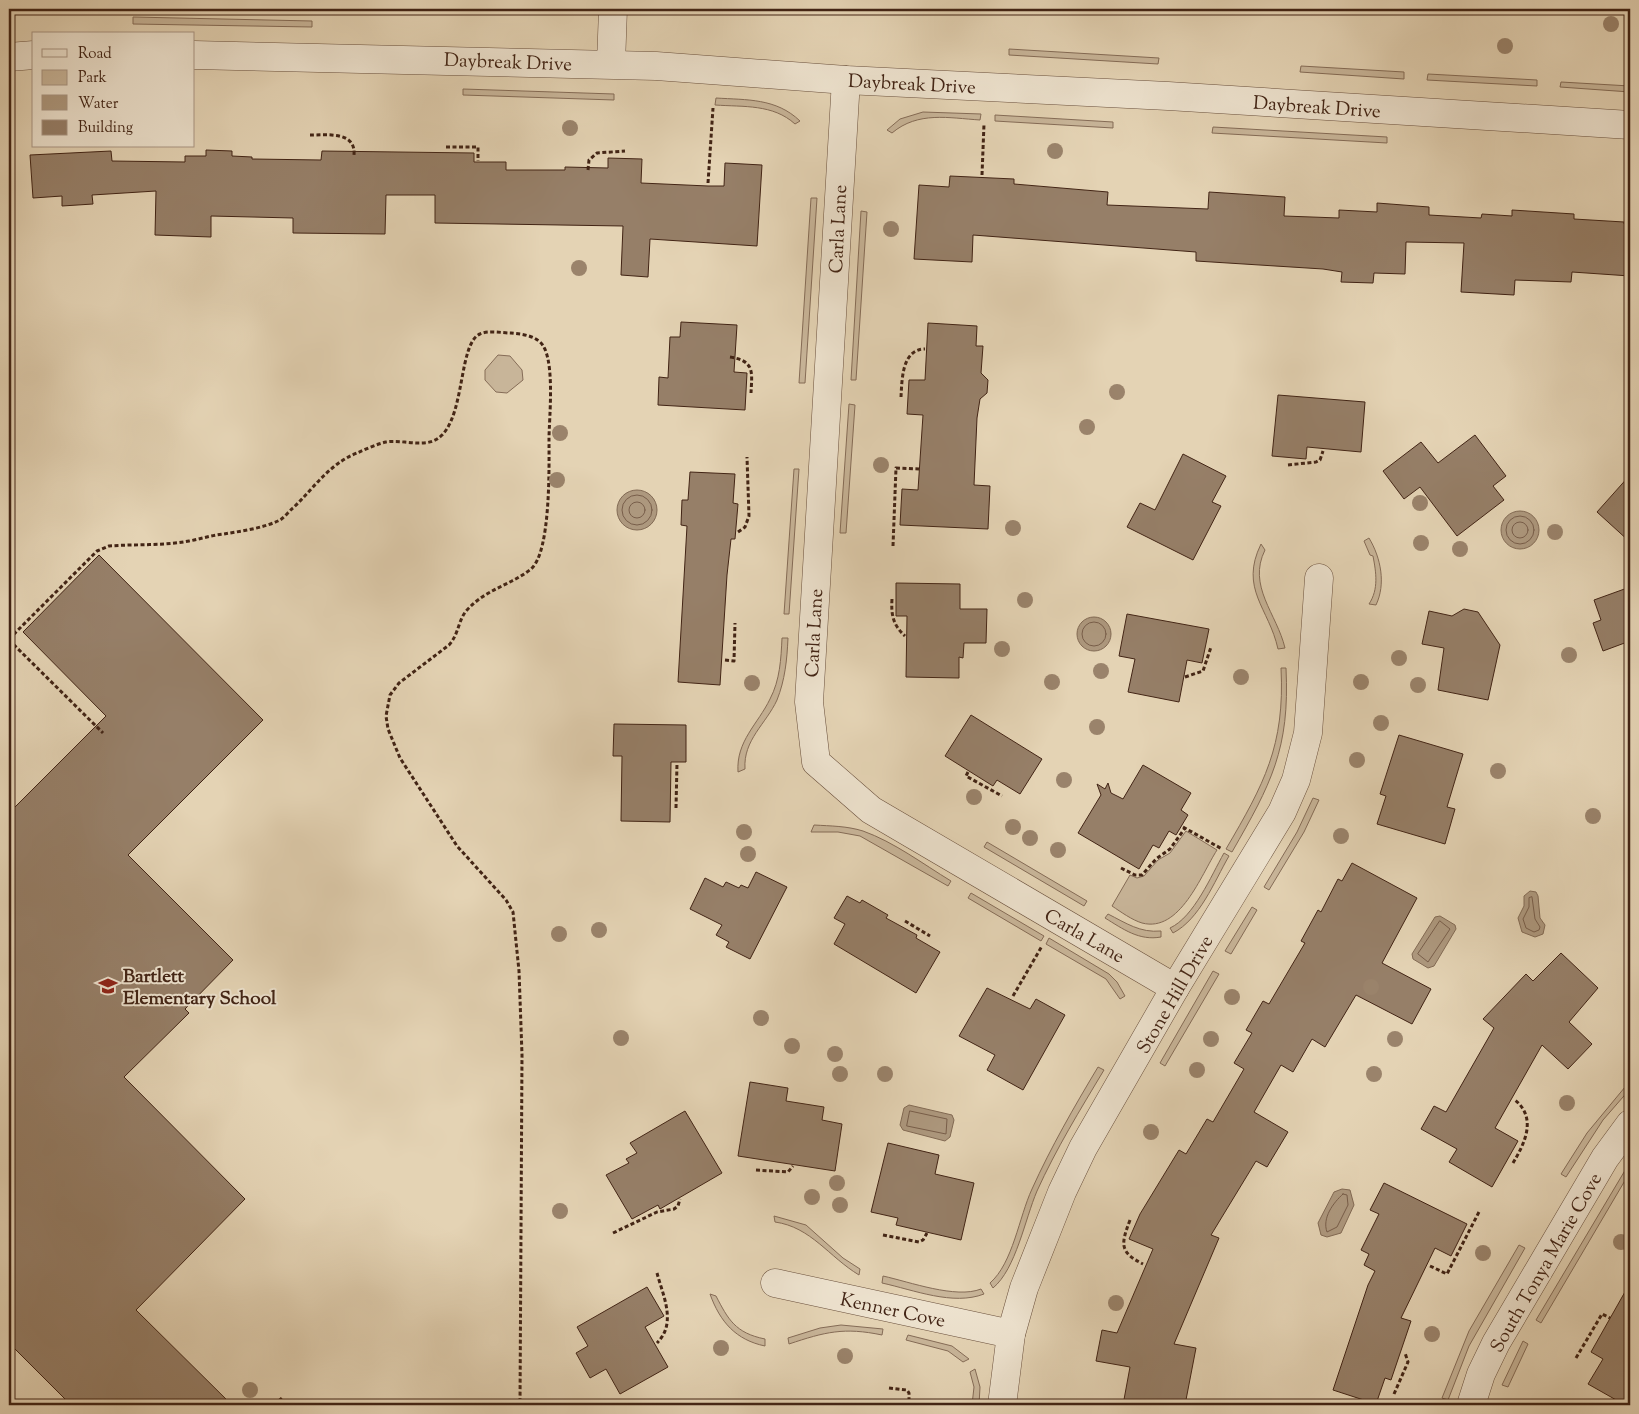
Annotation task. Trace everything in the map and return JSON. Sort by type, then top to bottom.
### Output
[{"type":"street","points":[[611,64],[613,9]]},
{"type":"street","points":[[9,56],[32,55]]},
{"type":"street","name":"Daybreak Drive","points":[[195,55],[611,64],[846,80],[1168,96],[1630,125]]},
{"type":"street","name":"Carla Lane","points":[[846,80],[810,693],[816,762],[871,810],[1175,988]]},
{"type":"street","name":"Stone Hill Drive","points":[[1002,1405],[1011,1334],[1027,1279],[1062,1192],[1083,1148],[1175,988],[1282,812],[1296,780],[1308,733],[1319,578]]},
{"type":"street","name":"South Tonya Marie Cove","points":[[1471,1405],[1481,1374],[1496,1343],[1605,1158],[1630,1124]]},
{"type":"street","name":"Kenner Cove","points":[[775,1283],[1011,1334]]},
{"type":"path","points":[[1265,9],[1292,13]]},
{"type":"path","points":[[708,184],[713,108]]},
{"type":"path","points":[[982,175],[984,124]]},
{"type":"path","points":[[310,135],[343,136],[353,144],[354,155]]},
{"type":"path","points":[[446,147],[478,148],[478,161]]},
{"type":"path","points":[[588,170],[589,160],[596,153],[625,151]]},
{"type":"path","points":[[103,733],[9,640],[97,551],[109,546],[188,542],[249,530],[280,519],[302,500],[326,471],[354,454],[386,442],[426,444],[442,435],[454,417],[460,397],[466,354],[470,343],[479,334],[490,332],[528,335],[541,343],[547,352],[550,377],[549,455],[546,526],[543,549],[538,562],[530,569],[491,590],[468,608],[462,616],[456,638],[400,683],[390,694],[386,716],[388,729],[400,758],[457,846],[506,900],[513,912],[519,971],[522,1073],[520,1405]]},
{"type":"path","points":[[901,397],[908,357],[912,352],[925,349]]},
{"type":"path","points":[[730,357],[748,363],[752,369],[751,393]]},
{"type":"path","points":[[1288,466],[1316,462],[1320,460],[1323,451]]},
{"type":"path","points":[[738,532],[745,527],[749,516],[747,457]]},
{"type":"path","points":[[893,546],[896,468],[919,469]]},
{"type":"path","points":[[892,599],[892,618],[905,636]]},
{"type":"path","points":[[725,660],[734,661],[735,623]]},
{"type":"path","points":[[1185,677],[1203,671],[1211,647]]},
{"type":"path","points":[[676,808],[677,763]]},
{"type":"path","points":[[968,772],[966,776],[1002,796]]},
{"type":"path","points":[[1121,868],[1135,876],[1142,875],[1156,858],[1170,849],[1184,827],[1222,849]]},
{"type":"path","points":[[905,921],[930,936]]},
{"type":"path","points":[[1013,996],[1042,946]]},
{"type":"path","points":[[1513,1163],[1528,1131],[1524,1110],[1516,1100]]},
{"type":"path","points":[[756,1170],[788,1172],[793,1166]]},
{"type":"path","points":[[613,1232],[657,1212],[674,1209],[678,1206],[680,1199]]},
{"type":"path","points":[[1430,1266],[1447,1274],[1480,1210]]},
{"type":"path","points":[[1130,1220],[1124,1236],[1123,1246],[1129,1256],[1144,1264]]},
{"type":"path","points":[[883,1235],[919,1242],[927,1233]]},
{"type":"path","points":[[657,1273],[668,1315],[666,1330],[657,1343]]},
{"type":"path","points":[[1576,1358],[1602,1314],[1610,1318]]},
{"type":"path","points":[[1394,1394],[1408,1362],[1405,1353]]},
{"type":"path","points":[[889,1388],[907,1390],[910,1393],[909,1405]]},
{"type":"path","points":[[274,1405],[282,1398]]},
{"type":"green space","points":[[24,9],[128,9],[27,10]]},
{"type":"green space","points":[[133,17],[312,21],[312,27],[133,24]]},
{"type":"green space","points":[[1009,49],[1159,58],[1158,64],[1009,55]]},
{"type":"green space","points":[[1301,66],[1404,72],[1404,79],[1300,72]]},
{"type":"green space","points":[[1428,74],[1537,80],[1537,86],[1427,80]]},
{"type":"green space","points":[[1561,82],[1630,86],[1630,92],[1560,87]]},
{"type":"green space","points":[[463,89],[614,94],[614,100],[463,95]]},
{"type":"green space","points":[[716,98],[750,100],[771,104],[791,113],[800,121],[795,124],[777,113],[758,108],[715,105]]},
{"type":"green space","points":[[923,112],[981,114],[980,120],[945,117],[923,119],[912,121],[892,133],[887,130],[900,119]]},
{"type":"green space","points":[[995,115],[1113,122],[1113,128],[995,121]]},
{"type":"green space","points":[[1213,127],[1387,137],[1387,143],[1212,133]]},
{"type":"green space","points":[[811,198],[817,198],[805,383],[799,383]]},
{"type":"green space","points":[[861,211],[867,212],[856,380],[851,380]]},
{"type":"green space","points":[[498,355],[510,356],[522,370],[523,380],[507,393],[496,392],[485,380],[485,370]]},
{"type":"green space","points":[[849,404],[855,405],[846,533],[840,533]]},
{"type":"green space","points":[[794,469],[799,469],[789,614],[784,614]]},
{"type":"green space","points":[[1369,538],[1377,554],[1381,571],[1381,588],[1376,605],[1369,604],[1376,580],[1373,556],[1370,555],[1364,541]]},
{"type":"green space","points":[[1261,544],[1265,550],[1260,563],[1259,576],[1261,588],[1285,648],[1278,649],[1254,586],[1255,560]]},
{"type":"green space","points":[[782,638],[788,638],[785,670],[780,692],[772,709],[751,741],[745,759],[745,769],[738,772],[740,751],[765,708],[776,684]]},
{"type":"green space","points":[[1281,668],[1286,668],[1286,696],[1285,721],[1281,744],[1267,785],[1232,852],[1226,849],[1261,784],[1275,742],[1281,696]]},
{"type":"green space","points":[[1313,798],[1319,800],[1304,832],[1269,890],[1264,887],[1297,832]]},
{"type":"green space","points":[[814,825],[839,826],[863,831],[897,847],[951,881],[948,886],[860,836],[838,832],[811,832]]},
{"type":"green space","points":[[1186,831],[1217,850],[1188,900],[1178,911],[1168,919],[1155,924],[1142,923],[1130,918],[1112,906],[1130,875],[1137,878],[1144,876],[1158,860],[1170,853]]},
{"type":"green space","points":[[987,842],[1087,901],[1084,906],[984,847]]},
{"type":"green space","points":[[1224,853],[1229,856],[1206,899],[1191,919],[1173,933],[1170,928],[1179,923],[1194,906]]},
{"type":"green space","points":[[971,893],[1044,936],[1041,941],[968,898]]},
{"type":"green space","points":[[1252,907],[1257,910],[1231,954],[1225,951]]},
{"type":"green space","points":[[1108,914],[1140,929],[1161,931],[1161,937],[1138,936],[1105,918]]},
{"type":"green space","points":[[1049,938],[1109,974],[1117,982],[1125,996],[1120,999],[1106,979],[1046,944]]},
{"type":"green space","points":[[1213,971],[1219,974],[1165,1066],[1160,1063]]},
{"type":"green space","points":[[1098,1067],[1104,1070],[1052,1160],[1037,1191],[1014,1256],[1001,1280],[993,1288],[990,1283],[998,1274],[1010,1252],[1027,1200],[1039,1173]]},
{"type":"green space","points":[[1630,1081],[1630,1089],[1603,1120],[1566,1177],[1561,1174],[1587,1133]]},
{"type":"green space","points":[[1630,1162],[1630,1172],[1541,1323],[1536,1320]]},
{"type":"green space","points":[[774,1216],[806,1225],[843,1258],[860,1269],[859,1275],[809,1236],[788,1225],[775,1222]]},
{"type":"green space","points":[[1519,1245],[1525,1248],[1469,1346],[1448,1400],[1442,1398],[1469,1331]]},
{"type":"green space","points":[[883,1276],[946,1291],[971,1292],[981,1289],[984,1294],[959,1298],[933,1296],[882,1283]]},
{"type":"green space","points":[[710,1294],[716,1296],[724,1312],[739,1329],[765,1339],[765,1346],[746,1339],[730,1328],[719,1313]]},
{"type":"green space","points":[[841,1325],[883,1329],[882,1335],[845,1331],[813,1336],[789,1344],[788,1338],[820,1328]]},
{"type":"green space","points":[[908,1335],[952,1346],[969,1359],[963,1362],[948,1351],[906,1340]]},
{"type":"green space","points":[[1523,1341],[1528,1344],[1508,1387],[1502,1385]]},
{"type":"green space","points":[[975,1369],[980,1387],[979,1405],[972,1405],[974,1387],[970,1372]]},
{"type":"water","points":[[637,490],[651,496],[657,510],[651,524],[637,530],[623,524],[617,510],[623,496]]},
{"type":"water","points":[[1520,511],[1534,516],[1539,530],[1534,544],[1520,549],[1506,544],[1501,530],[1506,516]]},
{"type":"water","points":[[1094,617],[1106,622],[1111,634],[1106,646],[1094,651],[1082,646],[1077,634],[1082,622]]},
{"type":"water","points":[[1530,891],[1536,892],[1538,896],[1540,918],[1545,925],[1543,934],[1535,937],[1522,932],[1518,918],[1524,906],[1524,896]]},
{"type":"water","points":[[1440,916],[1455,925],[1456,929],[1434,966],[1428,968],[1413,959],[1412,954],[1435,917]]},
{"type":"water","points":[[909,1105],[952,1115],[954,1120],[950,1137],[945,1141],[903,1130],[900,1125],[904,1108]]},
{"type":"water","points":[[1342,1189],[1350,1190],[1354,1205],[1341,1233],[1327,1237],[1321,1235],[1318,1223],[1334,1192]]},
{"type":"building","points":[[206,150],[232,151],[232,156],[252,157],[252,159],[321,160],[322,151],[474,153],[474,162],[506,162],[506,170],[565,170],[565,167],[608,168],[608,158],[642,159],[641,183],[708,186],[724,186],[725,163],[762,165],[757,246],[650,239],[648,277],[621,275],[623,226],[435,223],[435,195],[386,195],[385,234],[293,233],[293,218],[211,216],[211,237],[155,235],[156,191],[92,195],[93,204],[62,206],[62,196],[33,198],[30,155],[111,151],[112,161],[185,162],[185,156],[206,156]]},
{"type":"building","points":[[950,176],[1014,179],[1014,184],[1108,192],[1107,205],[1208,209],[1209,192],[1285,197],[1284,216],[1339,218],[1339,210],[1377,212],[1377,203],[1429,207],[1429,215],[1481,218],[1482,214],[1512,216],[1512,210],[1574,214],[1574,219],[1630,224],[1630,276],[1572,272],[1571,282],[1515,280],[1514,295],[1461,292],[1464,243],[1406,242],[1405,274],[1374,273],[1373,283],[1341,282],[1342,272],[1323,269],[1196,261],[1196,252],[973,235],[972,262],[914,259],[919,185],[949,187]]},
{"type":"building","points":[[681,322],[737,325],[734,372],[747,373],[745,410],[658,405],[659,377],[668,378],[670,337],[680,337]]},
{"type":"building","points":[[928,323],[977,326],[976,346],[983,346],[981,373],[988,380],[987,393],[980,399],[977,418],[974,485],[990,486],[988,529],[900,525],[902,489],[918,490],[923,415],[907,414],[909,380],[925,380]]},
{"type":"building","points":[[1278,395],[1365,402],[1361,452],[1307,447],[1306,459],[1272,456]]},
{"type":"building","points":[[1475,435],[1506,476],[1493,486],[1504,500],[1457,536],[1420,487],[1404,499],[1383,471],[1421,442],[1438,463]]},
{"type":"building","points":[[1183,454],[1226,476],[1212,502],[1221,506],[1193,560],[1127,527],[1140,503],[1155,510]]},
{"type":"building","points":[[690,472],[735,474],[733,503],[738,504],[735,539],[731,539],[727,575],[720,685],[678,682],[687,526],[681,525],[682,500],[688,500]]},
{"type":"building","points":[[1630,475],[1630,542],[1597,512]]},
{"type":"building","name":"Bartlett Elementary School","points":[[99,555],[263,720],[128,855],[233,960],[185,1009],[189,1013],[124,1077],[245,1199],[136,1310],[232,1405],[71,1405],[9,1343],[9,813],[106,716],[23,632]]},
{"type":"building","points":[[896,583],[960,584],[960,609],[987,609],[986,643],[964,643],[963,658],[959,657],[959,678],[906,677],[907,616],[896,616]]},
{"type":"building","points":[[1630,587],[1630,641],[1603,651],[1593,623],[1601,620],[1594,600]]},
{"type":"building","points":[[1464,609],[1478,612],[1500,645],[1488,700],[1438,690],[1444,648],[1422,644],[1429,611],[1452,616]]},
{"type":"building","points":[[1127,614],[1209,629],[1202,663],[1187,660],[1179,702],[1128,692],[1135,659],[1119,656]]},
{"type":"building","points":[[971,715],[1042,759],[1020,794],[997,780],[993,786],[945,756]]},
{"type":"building","points":[[614,724],[686,725],[686,762],[671,762],[670,822],[621,821],[622,756],[613,756]]},
{"type":"building","points":[[1399,735],[1463,754],[1447,807],[1455,809],[1445,844],[1377,824],[1386,796],[1380,794]]},
{"type":"building","points":[[1143,765],[1191,793],[1181,810],[1188,815],[1176,835],[1169,831],[1159,848],[1153,845],[1139,869],[1078,833],[1101,795],[1097,784],[1105,789],[1108,783],[1111,793],[1123,799]]},
{"type":"building","points":[[1352,863],[1417,898],[1382,963],[1431,989],[1412,1024],[1356,995],[1325,1047],[1312,1039],[1293,1072],[1281,1065],[1254,1112],[1288,1132],[1267,1167],[1256,1161],[1211,1235],[1219,1238],[1174,1344],[1196,1348],[1185,1405],[1123,1405],[1130,1367],[1096,1361],[1102,1330],[1117,1333],[1153,1249],[1129,1239],[1140,1214],[1179,1150],[1186,1154],[1207,1119],[1213,1122],[1244,1069],[1234,1063],[1252,1033],[1246,1030],[1263,1001],[1269,1004],[1305,943],[1301,941],[1318,910],[1321,912],[1338,879],[1342,881]]},
{"type":"building","points":[[756,872],[787,887],[750,959],[726,947],[729,942],[716,935],[722,925],[690,909],[705,878],[723,887],[726,882],[739,888],[741,885],[748,888]]},
{"type":"building","points":[[847,896],[860,903],[862,900],[888,915],[886,918],[917,935],[916,938],[940,952],[916,993],[834,944],[845,924],[834,918]]},
{"type":"building","points":[[1561,953],[1598,988],[1569,1022],[1592,1044],[1568,1069],[1542,1045],[1495,1128],[1518,1141],[1492,1187],[1449,1162],[1457,1149],[1421,1129],[1434,1106],[1446,1112],[1494,1028],[1483,1019],[1526,974],[1533,981]]},
{"type":"building","points":[[987,988],[1030,1009],[1036,999],[1065,1015],[1023,1090],[987,1070],[995,1055],[959,1036]]},
{"type":"building","points":[[750,1082],[788,1088],[786,1101],[824,1107],[822,1120],[842,1124],[835,1171],[738,1156]]},
{"type":"building","points":[[685,1111],[722,1173],[660,1209],[658,1205],[632,1219],[606,1175],[629,1163],[626,1159],[637,1153],[630,1143]]},
{"type":"building","points":[[888,1143],[939,1155],[935,1174],[974,1183],[961,1240],[896,1225],[898,1218],[871,1212]]},
{"type":"building","points":[[1384,1183],[1467,1224],[1451,1256],[1435,1248],[1401,1318],[1411,1321],[1391,1380],[1385,1378],[1376,1404],[1333,1390],[1368,1285],[1375,1271],[1364,1265],[1369,1254],[1361,1250],[1379,1214],[1370,1210]]},
{"type":"building","points":[[1630,1283],[1630,1405],[1625,1405],[1588,1384],[1603,1359],[1591,1352]]},
{"type":"building","points":[[647,1287],[664,1316],[645,1327],[668,1367],[620,1394],[606,1369],[590,1378],[576,1353],[588,1346],[577,1327]]},
{"type":"place","name":"Bartlett Elementary School","points":[[108,986]]}]
